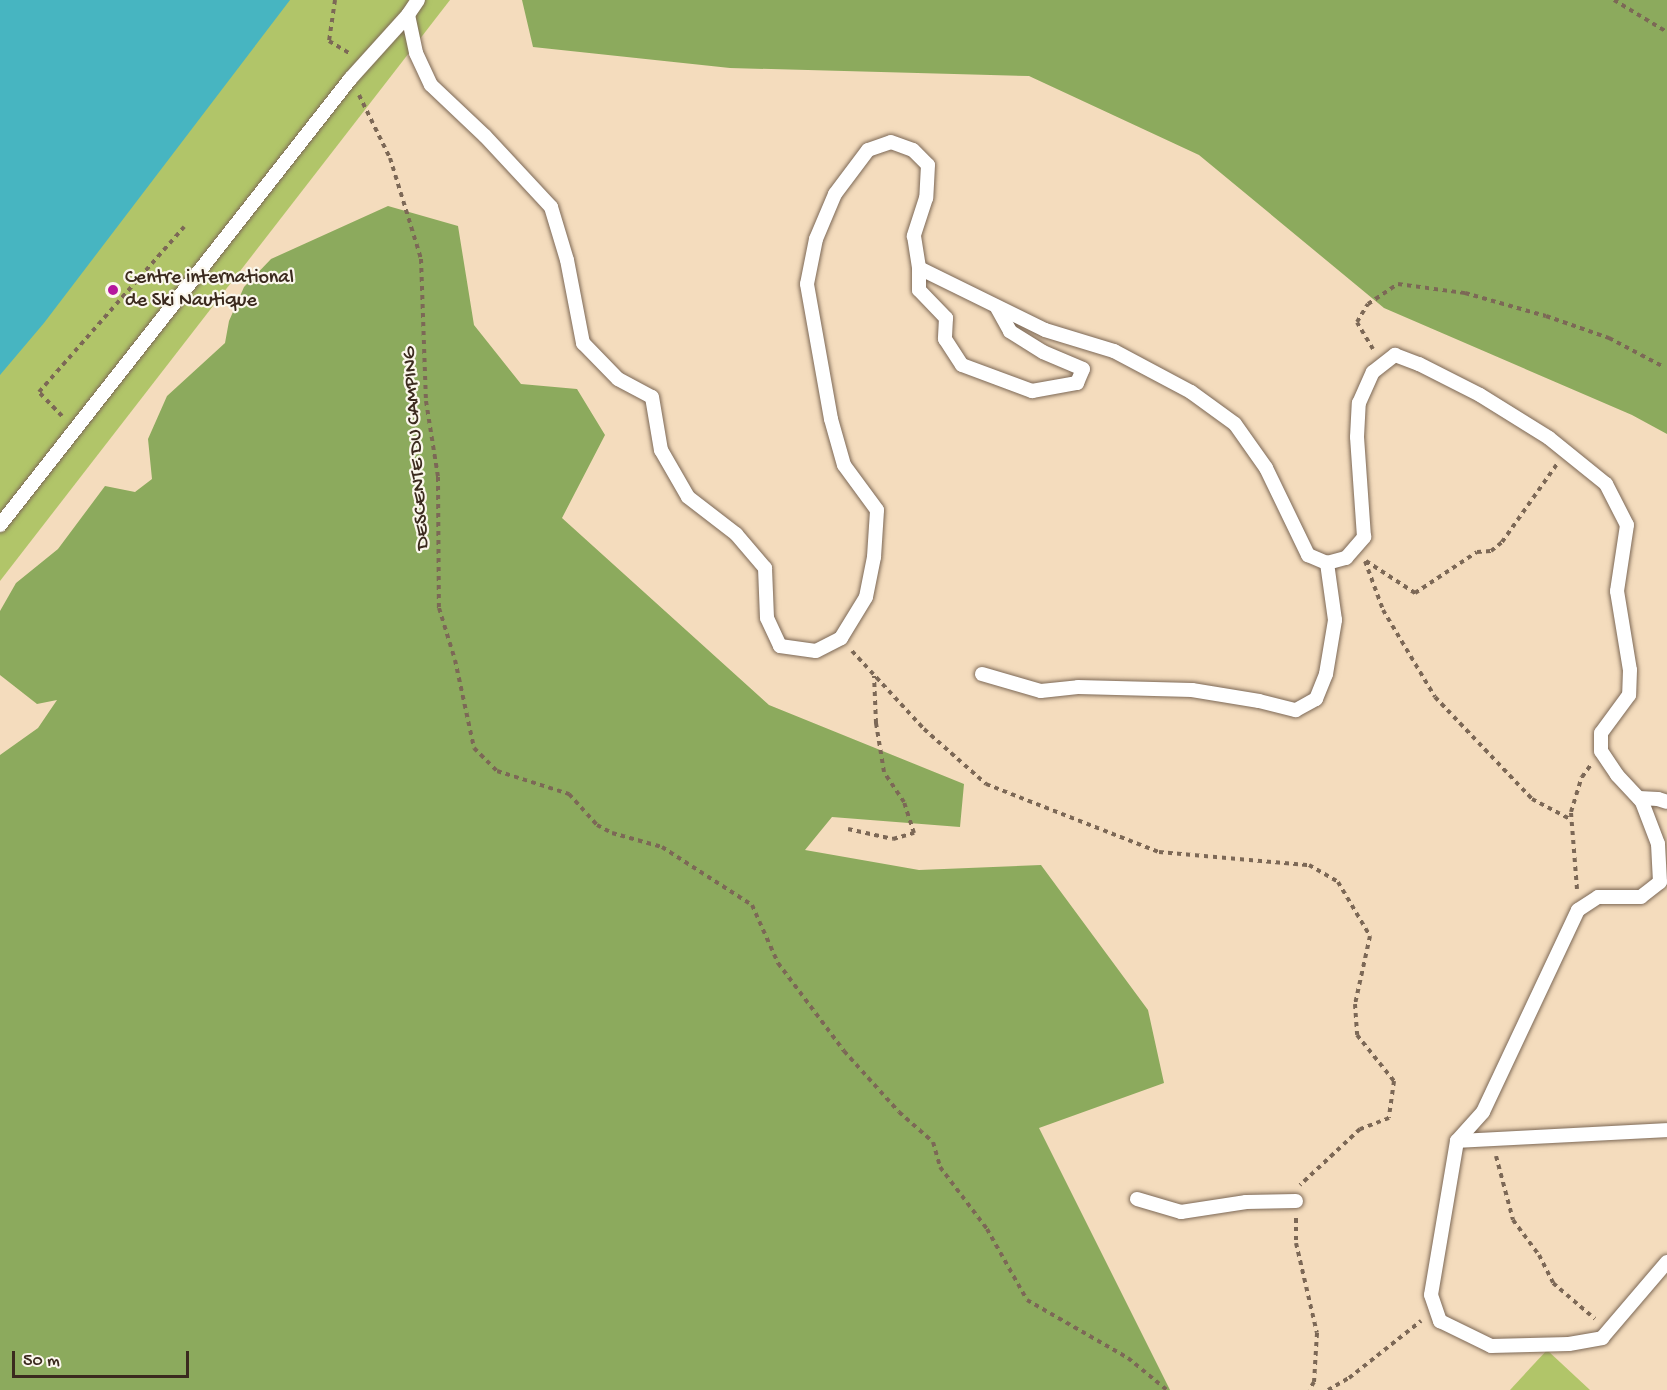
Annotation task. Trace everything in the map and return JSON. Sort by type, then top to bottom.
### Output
[{"type":"lane","points":[[0,525],[351,78],[408,15],[418,0]]},
{"type":"lane","points":[[408,15],[416,53],[431,85],[485,136],[551,207],[567,260],[583,343],[618,378],[652,397],[661,450],[688,497],[736,534],[765,568],[768,618],[780,646],[816,651],[841,638],[866,597],[874,557],[877,510],[844,465],[831,419],[807,284],[816,239],[835,194],[868,150],[891,142],[913,150],[928,165],[926,198],[914,236],[919,268],[919,290],[946,318],[945,339],[962,365],[1032,391],[1077,383],[1083,369],[1043,352],[1010,331],[998,308]]},
{"type":"lane","points":[[919,268],[1045,330],[1114,351],[1191,392],[1235,424],[1266,468],[1308,555],[1328,562],[1346,558],[1364,537],[1357,437],[1359,403],[1373,372],[1395,355],[1419,364],[1480,395],[1566,451],[1606,484],[1627,525],[1617,591],[1630,670],[1629,695],[1601,733],[1601,751],[1617,775],[1639,798],[1658,844],[1660,882],[1641,897],[1599,897],[1578,910],[1483,1112],[1457,1141],[1431,1295],[1440,1321],[1491,1346],[1569,1344],[1602,1338],[1667,1262]]},
{"type":"lane","points":[[982,674],[1041,691],[1120,687],[1192,690],[1259,701],[1296,710],[1316,699],[1326,674],[1335,620],[1328,562]]},
{"type":"lane","points":[[1639,798],[1659,799],[1667,802]]},
{"type":"lane","points":[[1457,1141],[1667,1130]]},
{"type":"lane","points":[[1137,1199],[1181,1212],[1246,1202],[1296,1201]]},
{"type":"path","points":[[335,0],[329,41],[364,62]]},
{"type":"path","points":[[1614,0],[1667,32]]},
{"type":"path","name":"DESCENTE DU CAMPING","points":[[351,78],[390,158],[421,259],[426,401],[438,477],[439,608],[455,660],[474,748],[497,771],[569,794],[597,825],[612,833],[662,847],[752,905],[778,963],[844,1051],[899,1112],[933,1142],[940,1167],[987,1229],[1027,1300],[1128,1358],[1167,1390]]},
{"type":"path","points":[[76,429],[39,392],[184,227]]},
{"type":"path","points":[[1383,364],[1357,322],[1368,304],[1398,284],[1465,293],[1546,316],[1609,338],[1662,366]]},
{"type":"path","points":[[1352,551],[1415,593],[1477,552],[1491,551],[1502,542],[1566,451]]},
{"type":"path","points":[[1365,561],[1383,610],[1435,697],[1532,799],[1572,820]]},
{"type":"path","points":[[841,638],[924,729],[986,784],[1159,852],[1309,865],[1338,882],[1370,936],[1355,1004],[1357,1035],[1394,1081],[1389,1118],[1360,1130],[1296,1189],[1296,1244],[1317,1333],[1314,1382],[1309,1390]]},
{"type":"path","points":[[848,829],[893,839],[914,833],[904,802],[884,772],[876,723],[874,675]]},
{"type":"path","points":[[1578,910],[1571,812],[1582,777],[1601,751]]},
{"type":"path","points":[[1493,1140],[1499,1174],[1513,1220],[1539,1255],[1553,1283],[1609,1330]]},
{"type":"path","points":[[1328,1390],[1349,1378],[1435,1309]]},
{"type":"green space","name":"Centre international de Ski Nautique","points":[[0,0],[450,0],[0,581]]},
{"type":"green space","points":[[522,0],[1667,0],[1667,434],[1632,415],[1384,308],[1199,155],[1029,76],[730,68],[533,47]]},
{"type":"green space","points":[[388,206],[458,226],[474,325],[521,384],[577,389],[605,435],[562,518],[769,705],[964,784],[960,827],[832,817],[805,850],[919,870],[1041,865],[1148,1010],[1164,1083],[1039,1128],[1170,1390],[0,1390],[0,755],[38,728],[57,700],[37,704],[0,675],[0,611],[16,583],[58,549],[105,486],[135,492],[152,479],[148,439],[167,396],[225,343],[229,321],[244,287],[271,259]]},
{"type":"green space","points":[[1547,1350],[1590,1390],[1510,1390]]},
{"type":"water","points":[[0,0],[290,0],[44,323],[0,375]]},
{"type":"place","name":"Centre international de Ski Nautique","points":[[113,290]]}]
